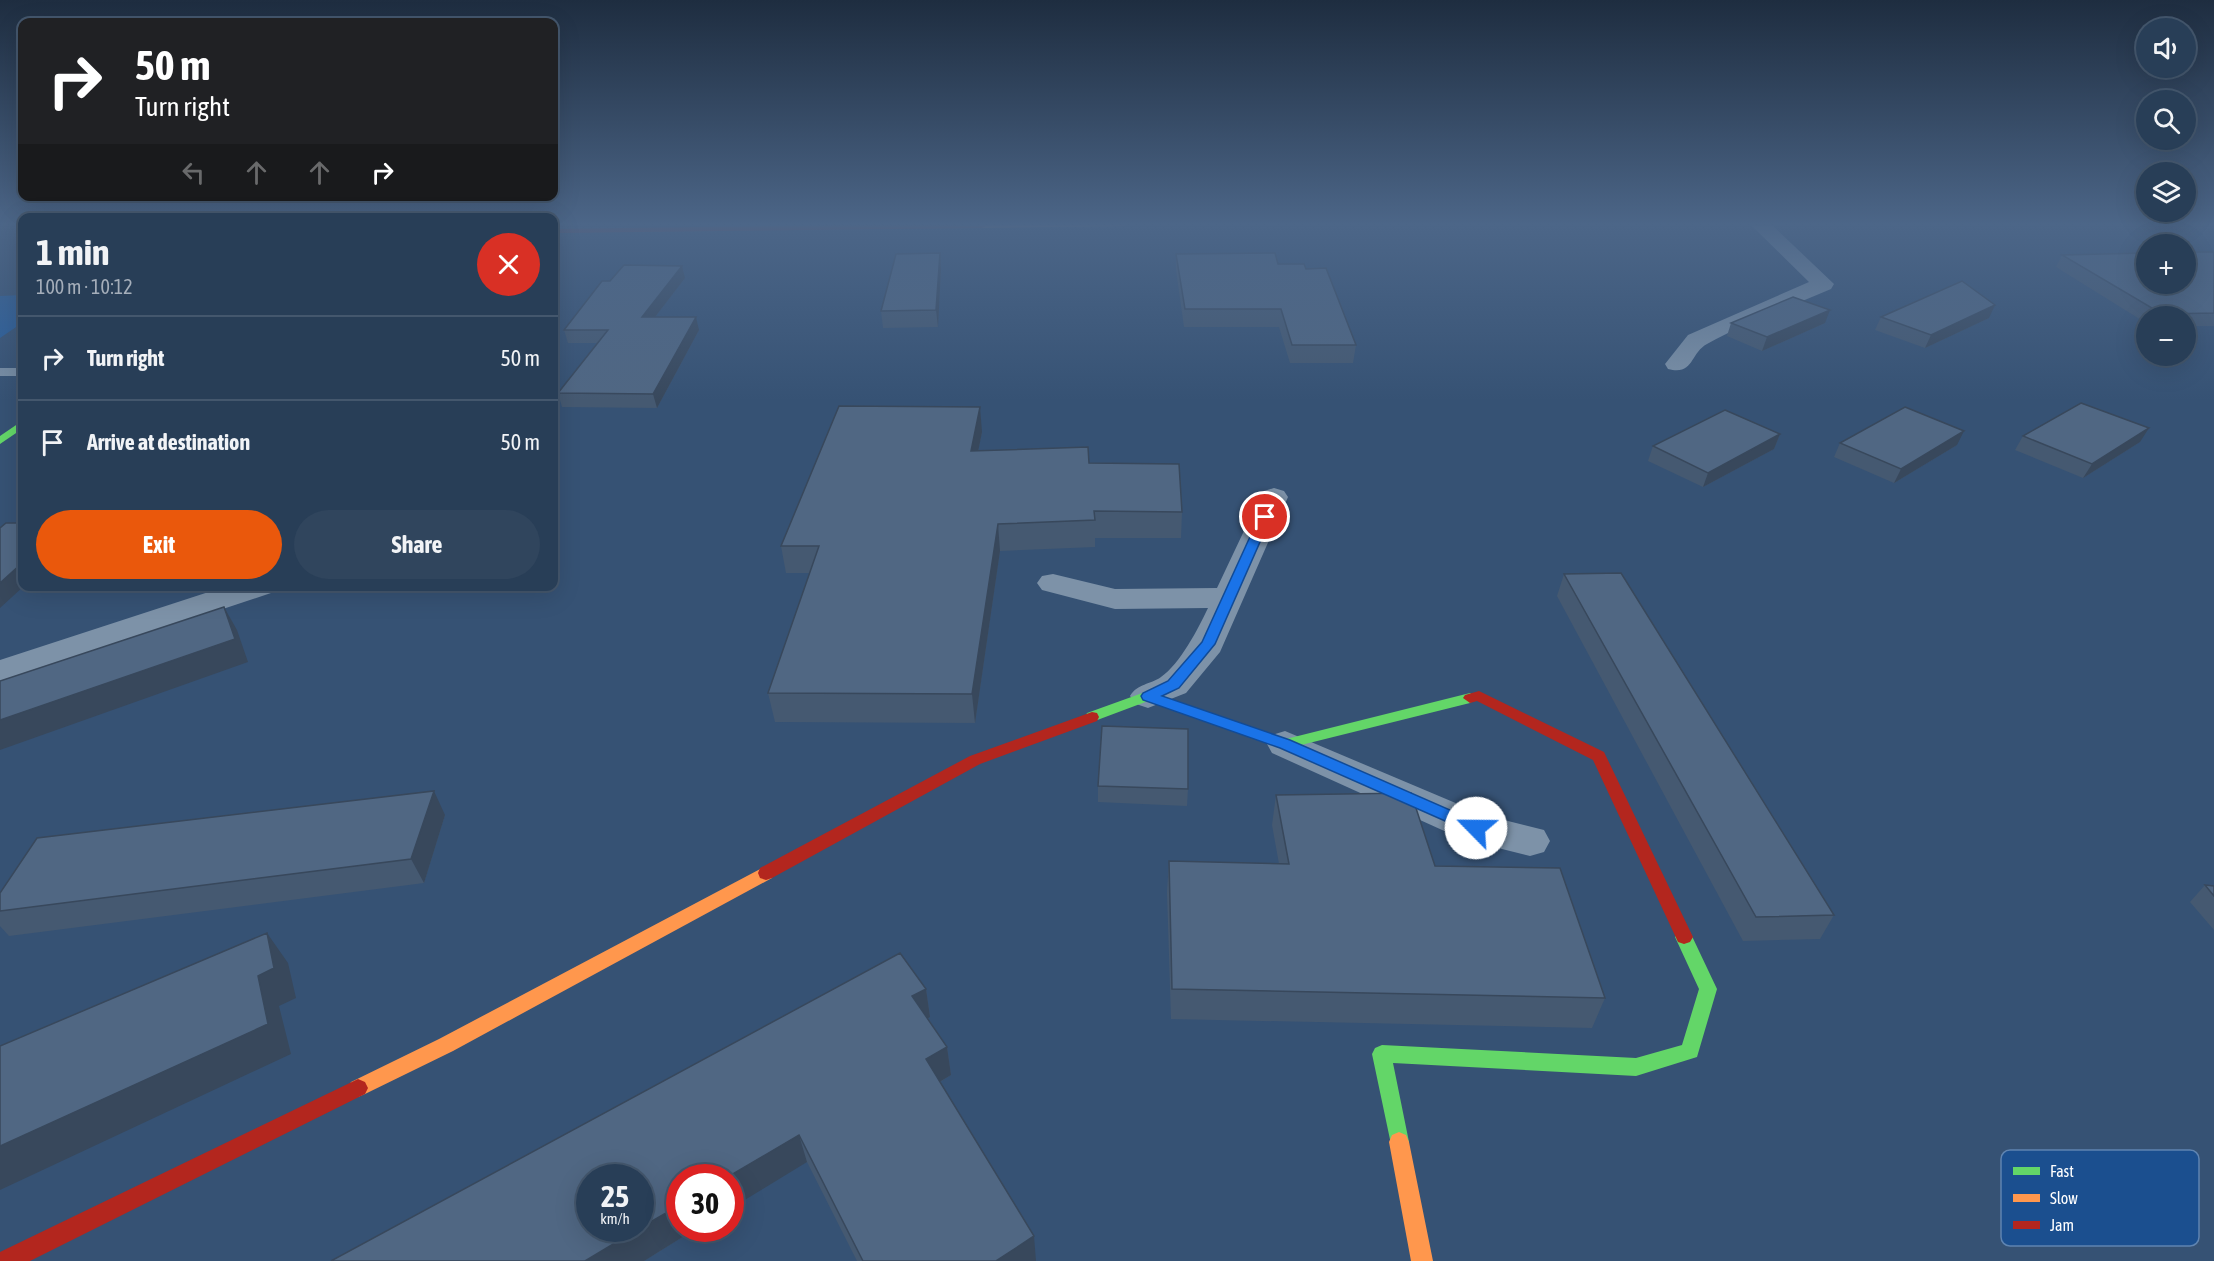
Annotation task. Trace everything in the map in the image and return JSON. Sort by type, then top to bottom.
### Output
[{"type":"street","points":[[1677,364],[1696,340],[1822,283]]},
{"type":"street","points":[[0,441],[18,427]]},
{"type":"street","points":[[6,1261],[446,1045],[975,760],[1173,685],[1208,644],[1274,497]]},
{"type":"street","points":[[1053,583],[1115,599],[1228,598]]},
{"type":"street","points":[[0,672],[245,591]]},
{"type":"street","points":[[1148,696],[1285,744],[1476,828],[1530,841]]},
{"type":"street","points":[[1285,744],[1479,696],[1599,756],[1708,989],[1690,1051],[1636,1067],[1382,1054],[1422,1261]]},
{"type":"lane","points":[[0,372],[18,372]]},
{"type":"shaded area","points":[[18,295],[18,326],[0,338],[0,296]]},
{"type":"building","points":[[601,283],[669,283],[642,317],[696,317],[653,394],[558,393],[608,330],[564,330]]},
{"type":"building","points":[[888,283],[938,283],[936,310],[881,311]]},
{"type":"building","points":[[1181,283],[1332,283],[1356,345],[1292,345],[1281,309],[1185,309]]},
{"type":"building","points":[[1958,283],[1965,283],[1995,305],[1931,335],[1881,317]]},
{"type":"building","points":[[2109,283],[2136,283],[2136,294],[2196,294],[2196,283],[2214,283],[2214,313],[2196,313],[2196,306],[2148,306]]},
{"type":"building","points":[[1793,297],[1830,310],[1767,337],[1731,323]]},
{"type":"building","points":[[2081,403],[2149,428],[2092,464],[2023,436]]},
{"type":"building","points":[[839,406],[980,407],[971,451],[1088,447],[1089,463],[1179,464],[1182,512],[1094,511],[1095,520],[998,524],[972,694],[768,693],[819,546],[781,546]]},
{"type":"building","points":[[1905,407],[1964,431],[1901,469],[1840,443]]},
{"type":"building","points":[[1725,410],[1780,434],[1708,473],[1653,446]]},
{"type":"building","points":[[6,523],[18,523],[18,567],[0,583],[0,528]]},
{"type":"building","points":[[1621,573],[1834,915],[1756,917],[1564,574]]},
{"type":"building","points":[[224,607],[235,639],[0,720],[0,681]]},
{"type":"building","points":[[1102,726],[1188,729],[1188,789],[1098,786]]},
{"type":"building","points":[[434,791],[411,859],[0,911],[0,893],[37,838]]},
{"type":"building","points":[[1411,793],[1435,866],[1560,868],[1605,998],[1172,989],[1169,861],[1289,864],[1276,795]]},
{"type":"building","points":[[2205,885],[2214,886],[2214,896]]},
{"type":"building","points":[[267,933],[274,968],[258,976],[268,1024],[0,1146],[0,1046]]},
{"type":"building","points":[[900,953],[926,989],[912,996],[947,1047],[926,1059],[1034,1236],[996,1261],[863,1261],[799,1135],[744,1167],[744,1164],[666,1164],[666,1213],[654,1220],[654,1164],[576,1164],[576,1242],[617,1242],[585,1261],[331,1261]]},
{"type":"traffic: fast","points":[[0,441],[18,427]]},
{"type":"traffic: fast","points":[[1092,717],[1148,696],[1285,744],[1470,698]]},
{"type":"traffic: fast","points":[[1399,1142],[1382,1054],[1636,1067],[1690,1051],[1708,989],[1684,937]]},
{"type":"traffic: slow","points":[[358,1088],[446,1045],[766,873]]},
{"type":"traffic: slow","points":[[1399,1142],[1422,1261]]},
{"type":"traffic: jam","points":[[1470,698],[1479,696],[1599,756],[1684,937]]},
{"type":"traffic: jam","points":[[766,873],[975,760],[1092,717]]},
{"type":"traffic: jam","points":[[6,1261],[358,1088]]},
{"type":"route","points":[[1265,517],[1208,644],[1173,685],[1148,696],[1285,744],[1476,828]]}]
